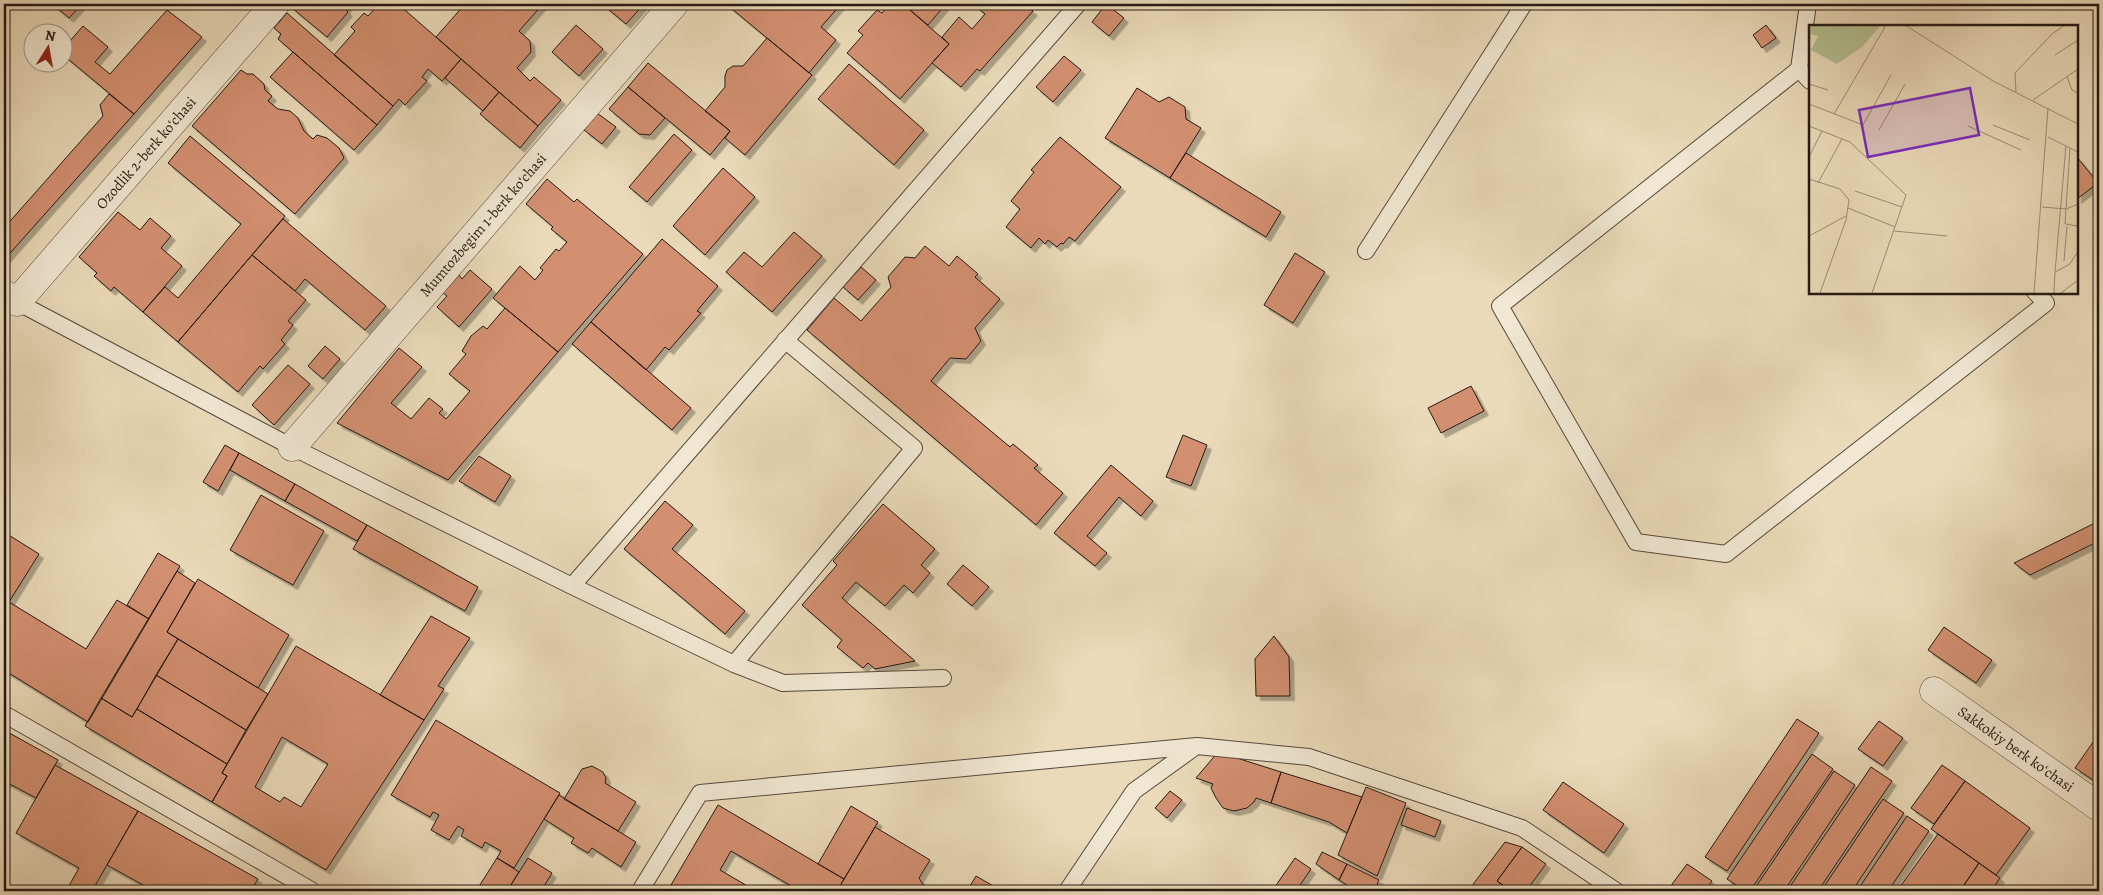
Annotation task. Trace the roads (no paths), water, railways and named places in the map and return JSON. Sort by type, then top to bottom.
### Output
[{"type":"street","name":"Ozodlik 2-berk koʻchasi","points":[[10,298],[275,4]]},
{"type":"street","name":"Mumtozbegim 1-berk koʻchasi","points":[[292,447],[674,4]]},
{"type":"street","name":"Sakkokiy berk koʻchasi","points":[[1934,691],[2099,806]]},
{"type":"lane","points":[[572,586],[1078,4]]},
{"type":"lane","points":[[1366,251],[1524,4]]},
{"type":"lane","points":[[1808,4],[1805,75],[1500,306],[1636,542],[1726,554],[2046,304],[2037,294]]},
{"type":"lane","points":[[10,298],[292,447],[734,664],[783,683],[942,678]]},
{"type":"lane","points":[[734,664],[914,448],[784,340]]},
{"type":"lane","points":[[4,714],[311,890]]},
{"type":"lane","points":[[1074,888],[1134,791],[1197,746]]},
{"type":"lane","points":[[640,891],[700,793],[1197,746],[1309,757],[1522,828],[1616,891]]}]
